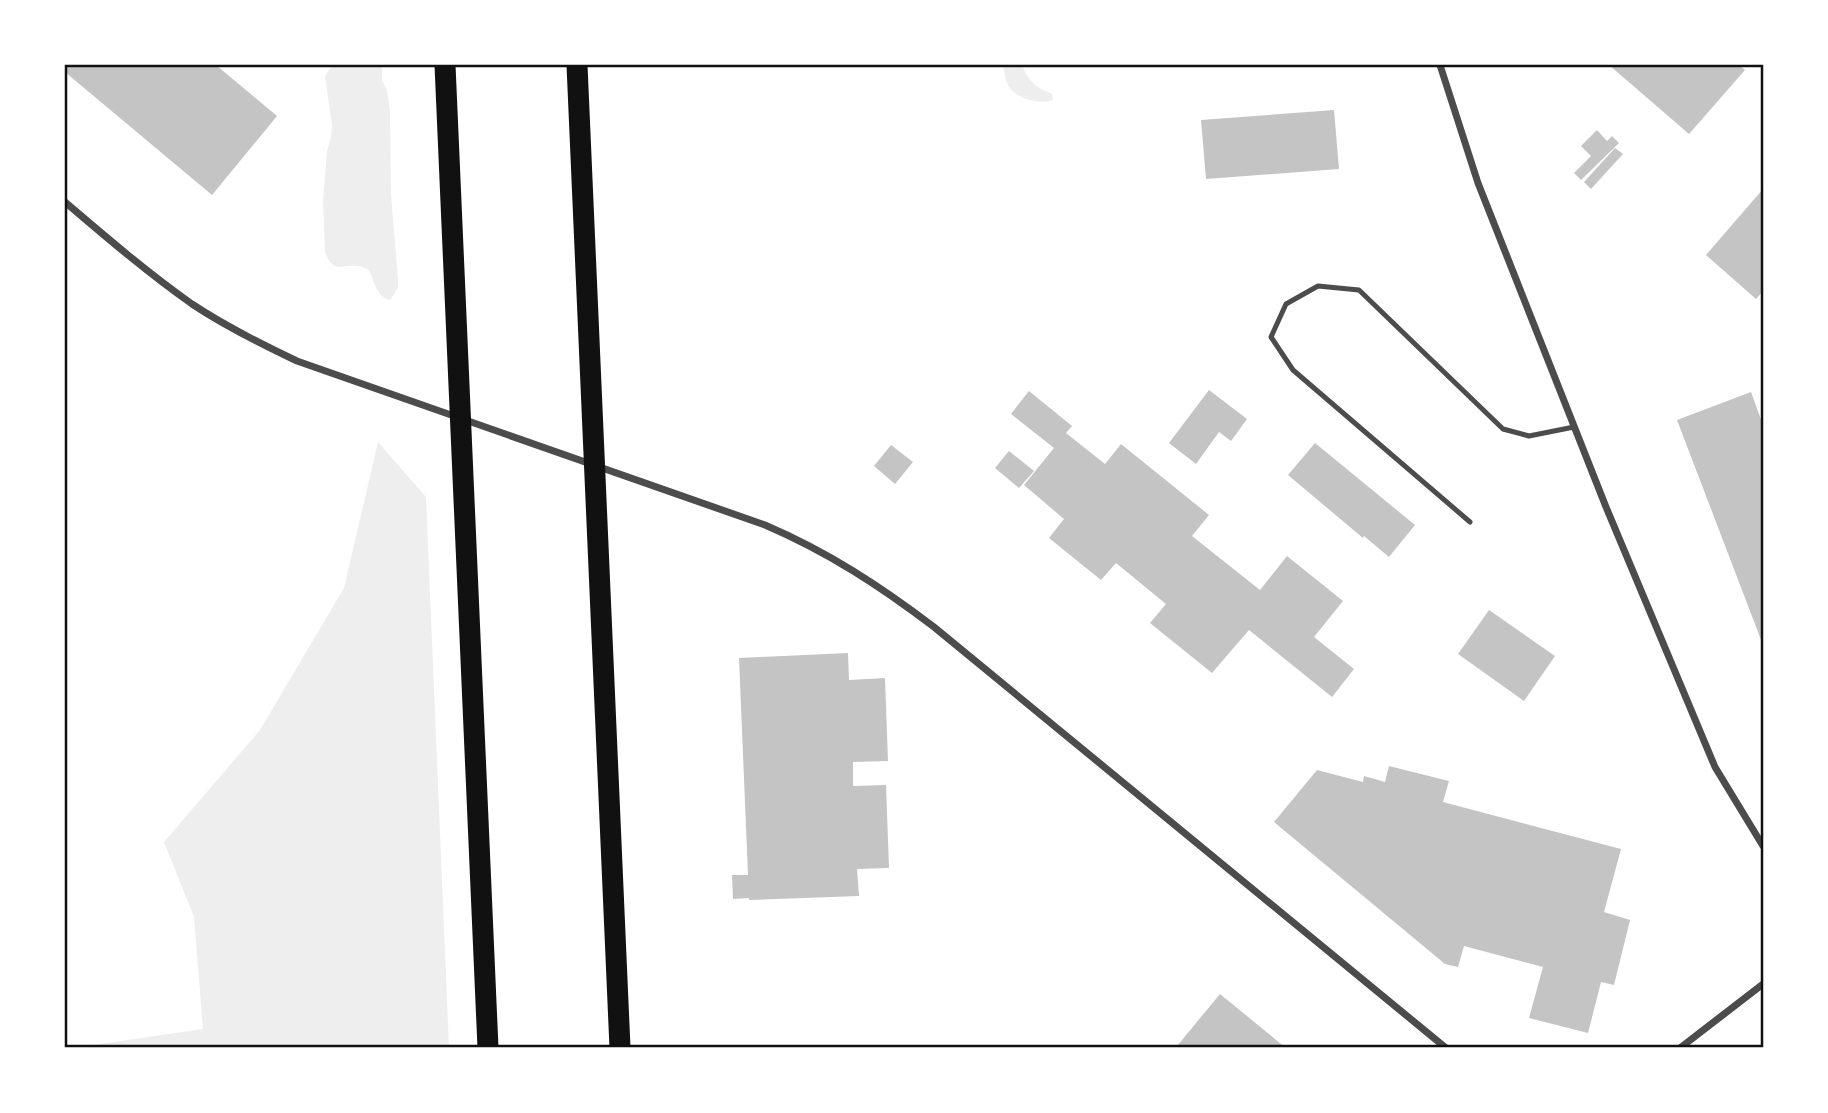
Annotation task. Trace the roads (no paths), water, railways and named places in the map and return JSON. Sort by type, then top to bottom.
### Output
[{"type":"highway","points":[[445,65],[488,1048]]},
{"type":"highway","points":[[577,65],[620,1048]]},
{"type":"street","points":[[1440,65],[1478,183],[1603,500],[1715,767],[1763,846]]},
{"type":"street","points":[[65,202],[194,305],[252,339],[297,361],[765,525],[843,564],[900,600],[934,627],[1446,1048]]},
{"type":"street","points":[[1680,1048],[1763,984]]},
{"type":"lane","points":[[1470,522],[1293,370],[1271,337],[1286,304],[1318,286],[1359,290],[1503,429],[1529,436],[1574,427]]}]
